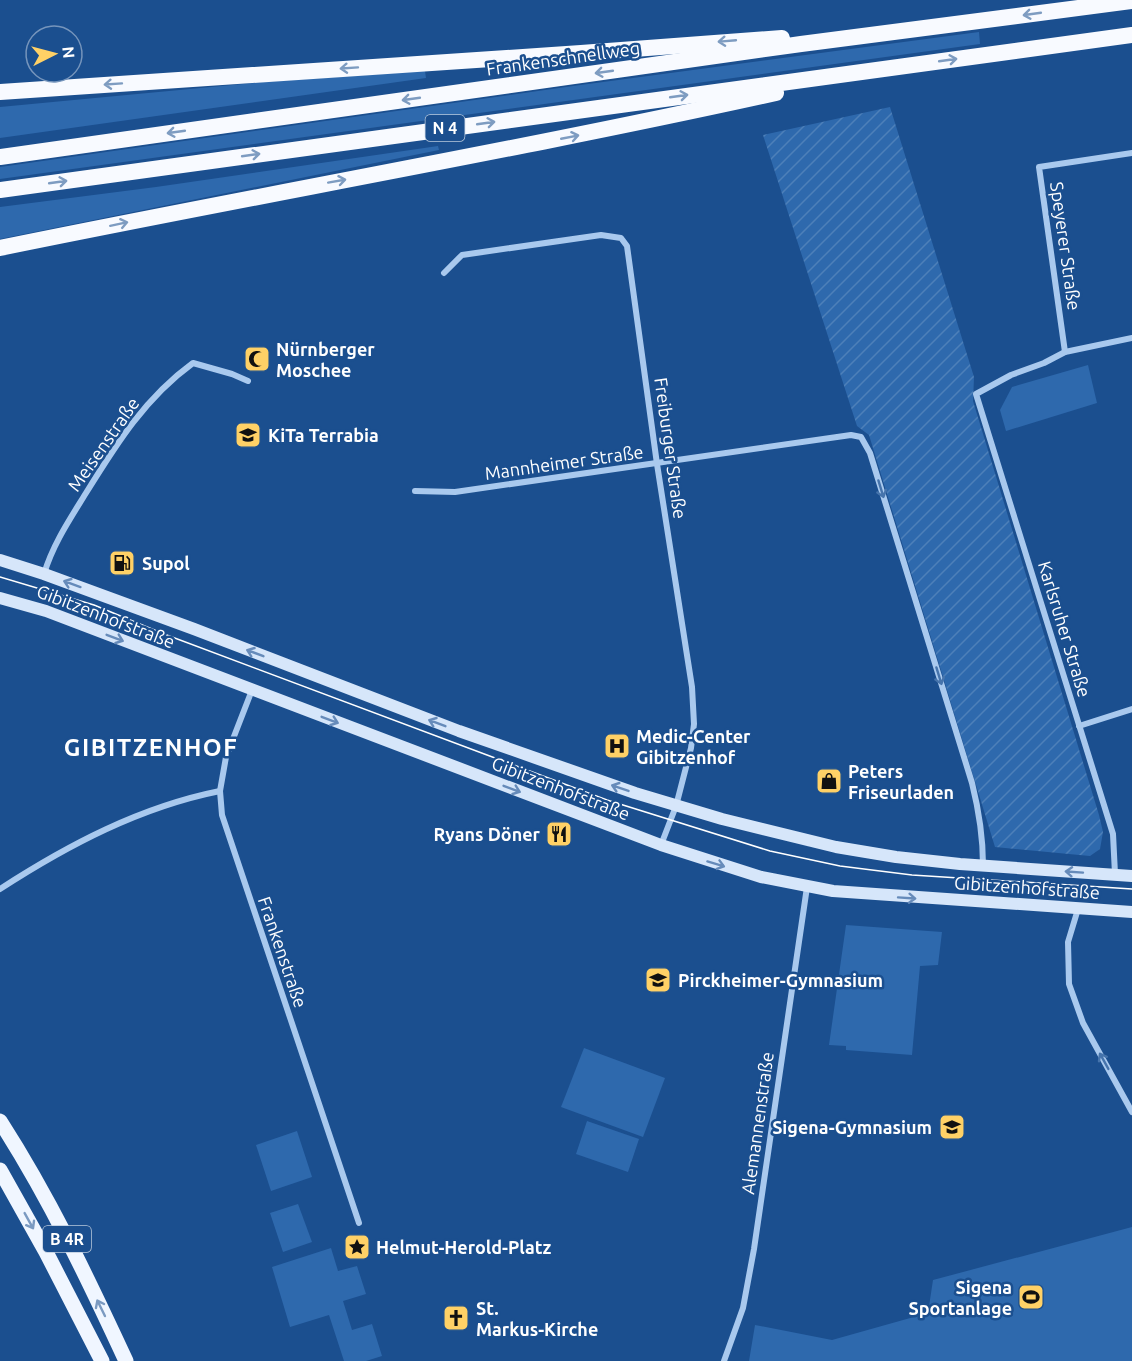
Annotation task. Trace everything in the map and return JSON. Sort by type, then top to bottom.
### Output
[{"type":"highway","name":"Frankenschnellweg","points":[[0,157],[870,35],[1132,1]]},
{"type":"highway","points":[[0,92],[756,39],[870,35]]},
{"type":"highway","points":[[0,248],[245,198],[491,153],[890,67],[1132,35]]},
{"type":"highway","name":"N 4","points":[[0,190],[890,67]]},
{"type":"main road","name":"Gibitzenhofstraße","points":[[0,560],[44,574],[459,731],[676,806],[836,848],[916,860],[1132,876]]},
{"type":"main road","name":"Gibitzenhofstraße","points":[[0,598],[46,611],[661,845],[742,872],[807,887],[871,895],[1132,912]]},
{"type":"main road","name":"B 4R","points":[[0,1121],[45,1196],[126,1361]]},
{"type":"main road","name":"B 4R","points":[[0,1170],[46,1252],[102,1361]]},
{"type":"street","name":"Speyerer Straße","points":[[1065,352],[1039,166],[1132,153]]},
{"type":"street","name":"Freiburger Straße","points":[[444,273],[462,255],[601,235],[621,238],[627,246],[657,464],[692,687],[694,724],[690,748],[676,806],[661,845]]},
{"type":"street","points":[[1065,352],[1132,338]]},
{"type":"street","name":"Karlsruher Straße","points":[[1065,352],[1044,363],[1011,375],[976,394],[1113,834],[1115,875]]},
{"type":"street","name":"Meisenstraße","points":[[44,574],[55,544],[111,454],[137,415],[174,377],[193,363],[248,381]]},
{"type":"street","name":"Mannheimer Straße","points":[[415,491],[455,492],[851,435],[860,436],[870,453],[972,783],[983,838],[983,866]]},
{"type":"street","name":"Frankenstraße","points":[[252,690],[226,757],[220,790],[223,821],[359,1223]]},
{"type":"street","points":[[1079,726],[1132,709]]},
{"type":"street","points":[[0,889],[63,851],[134,816],[220,790]]},
{"type":"street","name":"Alemannenstraße","points":[[724,1361],[743,1308],[754,1249],[807,887]]},
{"type":"street","points":[[1078,909],[1068,942],[1069,984],[1083,1023],[1132,1112]]},
{"type":"shaded area","points":[[979,32],[980,44],[0,179],[0,167],[573,86]]},
{"type":"shaded area","points":[[425,71],[426,78],[0,138],[0,107],[263,82]]},
{"type":"shaded area","points":[[890,107],[974,377],[973,401],[1099,815],[1103,832],[1100,849],[1090,856],[995,847],[869,435],[857,426],[763,135]]},
{"type":"shaded area","points":[[438,146],[439,150],[0,239],[0,207]]},
{"type":"shaded area","points":[[1088,365],[1097,403],[1006,431],[1000,410],[1012,387]]},
{"type":"shaded area","points":[[846,925],[942,932],[938,965],[920,966],[912,1055],[846,1050],[846,1046],[829,1045]]},
{"type":"shaded area","points":[[584,1048],[665,1078],[643,1137],[561,1107]]},
{"type":"shaded area","points":[[587,1121],[639,1139],[628,1172],[576,1154]]},
{"type":"shaded area","points":[[297,1131],[312,1177],[271,1191],[256,1145]]},
{"type":"shaded area","points":[[298,1204],[312,1242],[283,1252],[270,1213]]},
{"type":"shaded area","name":"Sigena Sportanlage","points":[[1132,1227],[1132,1361],[749,1361],[755,1325],[832,1340],[928,1313],[933,1280]]},
{"type":"shaded area","points":[[331,1248],[338,1271],[357,1266],[366,1294],[343,1301],[352,1330],[372,1324],[382,1356],[366,1361],[344,1361],[329,1315],[290,1327],[272,1267]]},
{"type":"tram line","points":[[0,577],[94,605],[164,634],[607,800],[770,851],[840,866],[912,875],[1132,889]]},
{"type":"tram line","points":[[69,606],[111,621]]},
{"type":"place","name":"Nürnberger Moschee","points":[[257,359]]},
{"type":"place","name":"KiTa Terrabia","points":[[248,435]]},
{"type":"place","name":"Supol","points":[[122,563]]},
{"type":"place","name":"Medic-Center Gibitzenhof","points":[[617,746]]},
{"type":"place","name":"Peters Friseurladen","points":[[829,781]]},
{"type":"place","name":"Ryans Döner","points":[[559,834]]},
{"type":"place","name":"Pirckheimer-Gymnasium","points":[[658,980]]},
{"type":"place","name":"Sigena-Gymnasium","points":[[952,1127]]},
{"type":"place","name":"Helmut-Herold-Platz","points":[[357,1247]]},
{"type":"place","name":"Sigena Sportanlage","points":[[1031,1297]]},
{"type":"place","name":"St. Markus-Kirche","points":[[456,1318]]},
{"type":"district","name":"GIBITZENHOF","points":[[151,747]]}]
